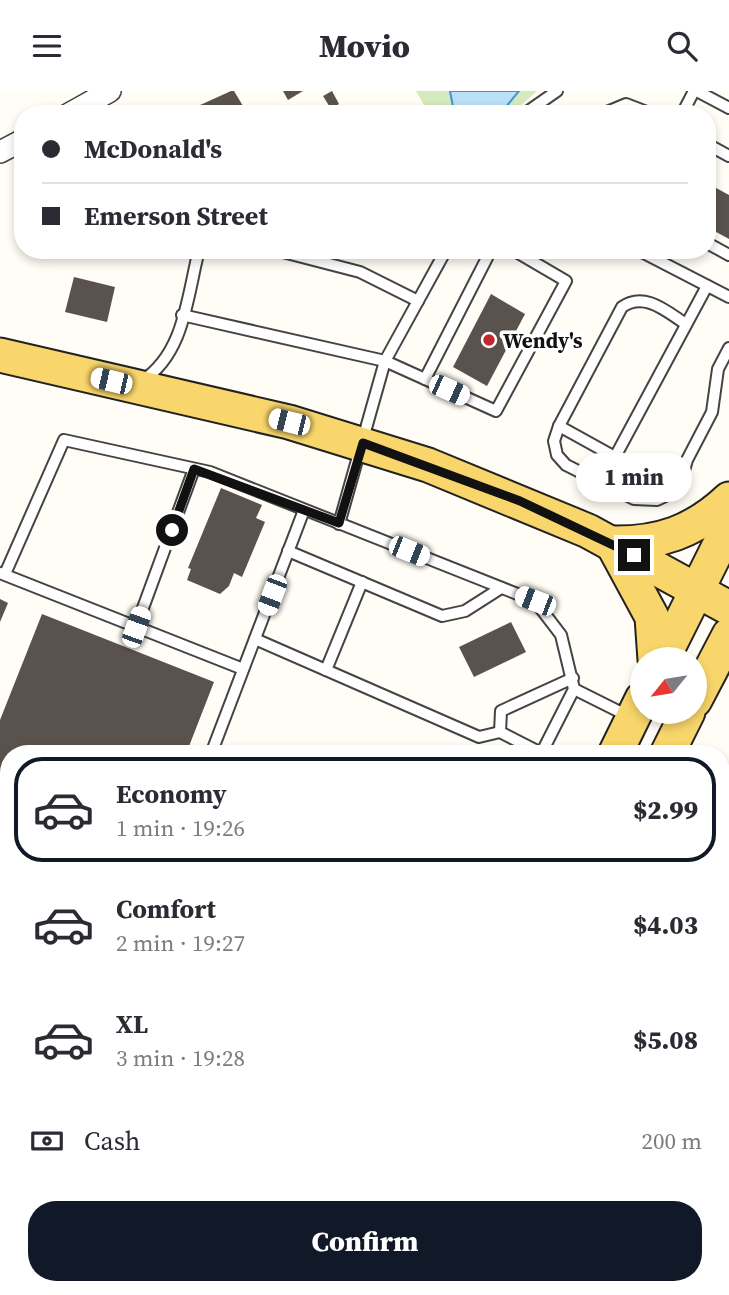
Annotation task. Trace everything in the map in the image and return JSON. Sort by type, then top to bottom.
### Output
[{"type":"main road","points":[[0,355],[363,443],[498,492],[611,543],[729,608]]},
{"type":"main road","points":[[611,543],[643,543],[680,534],[729,499]]},
{"type":"main road","points":[[668,647],[729,526]]},
{"type":"main road","points":[[611,543],[640,590],[652,617],[654,647]]},
{"type":"main road","points":[[707,677],[729,635]]},
{"type":"main road","points":[[620,745],[630,725]]},
{"type":"main road","points":[[672,745],[682,725]]},
{"type":"street","points":[[85,105],[110,91]]},
{"type":"lane","points":[[537,105],[557,91]]},
{"type":"lane","points":[[696,91],[729,108]]},
{"type":"lane","points":[[133,386],[153,373],[172,353],[197,259]]},
{"type":"lane","points":[[310,259],[360,272],[418,301]]},
{"type":"lane","points":[[339,523],[385,361],[441,259]]},
{"type":"lane","points":[[425,379],[486,259]]},
{"type":"lane","points":[[183,315],[385,361],[496,411],[566,281],[528,259]]},
{"type":"lane","points":[[655,259],[729,297]]},
{"type":"lane","points":[[559,426],[615,457],[707,286]]},
{"type":"lane","points":[[687,324],[650,302],[630,301],[622,307],[559,426],[554,441],[557,455],[566,465],[634,499],[657,500],[672,493],[682,478],[687,460],[712,412],[718,369],[729,348]]},
{"type":"lane","points":[[243,669],[2,573],[64,440],[194,469],[535,601],[561,635],[573,684],[545,745]]},
{"type":"lane","points":[[136,627],[194,469]]},
{"type":"lane","points":[[214,745],[304,510]]},
{"type":"lane","points":[[288,551],[442,615],[465,611],[501,588]]},
{"type":"lane","points":[[326,670],[362,582]]},
{"type":"lane","points":[[255,639],[478,737],[500,732],[525,745]]},
{"type":"lane","points":[[500,732],[501,711],[573,684],[630,706]]},
{"type":"green space","points":[[416,91],[450,91],[453,105],[424,105]]},
{"type":"green space","points":[[519,91],[537,91],[521,105],[507,105]]},
{"type":"water","points":[[450,91],[519,91],[507,105],[453,105]]},
{"type":"building","points":[[234,91],[242,105],[200,105]]},
{"type":"building","points":[[283,91],[303,91],[288,100]]},
{"type":"building","points":[[332,91],[339,104],[329,105],[323,96]]},
{"type":"building","points":[[716,188],[729,195],[729,239],[716,232]]},
{"type":"building","points":[[74,277],[115,287],[107,322],[65,312]]},
{"type":"building","name":"Wendy's","points":[[491,294],[525,314],[487,386],[453,367]]},
{"type":"building","points":[[221,488],[262,505],[256,518],[265,522],[242,577],[234,573],[229,586],[220,594],[187,580],[191,569],[188,568]]},
{"type":"building","points":[[0,599],[8,603],[0,622]]},
{"type":"building","points":[[42,614],[214,682],[190,745],[0,745],[0,720]]},
{"type":"building","points":[[511,622],[526,652],[474,677],[459,647]]},
{"type":"place","name":"Wendy's","points":[[489,340]]},
{"type":"route","points":[[172,530],[194,469],[210,472],[339,523],[363,443],[520,501],[634,555]]}]
